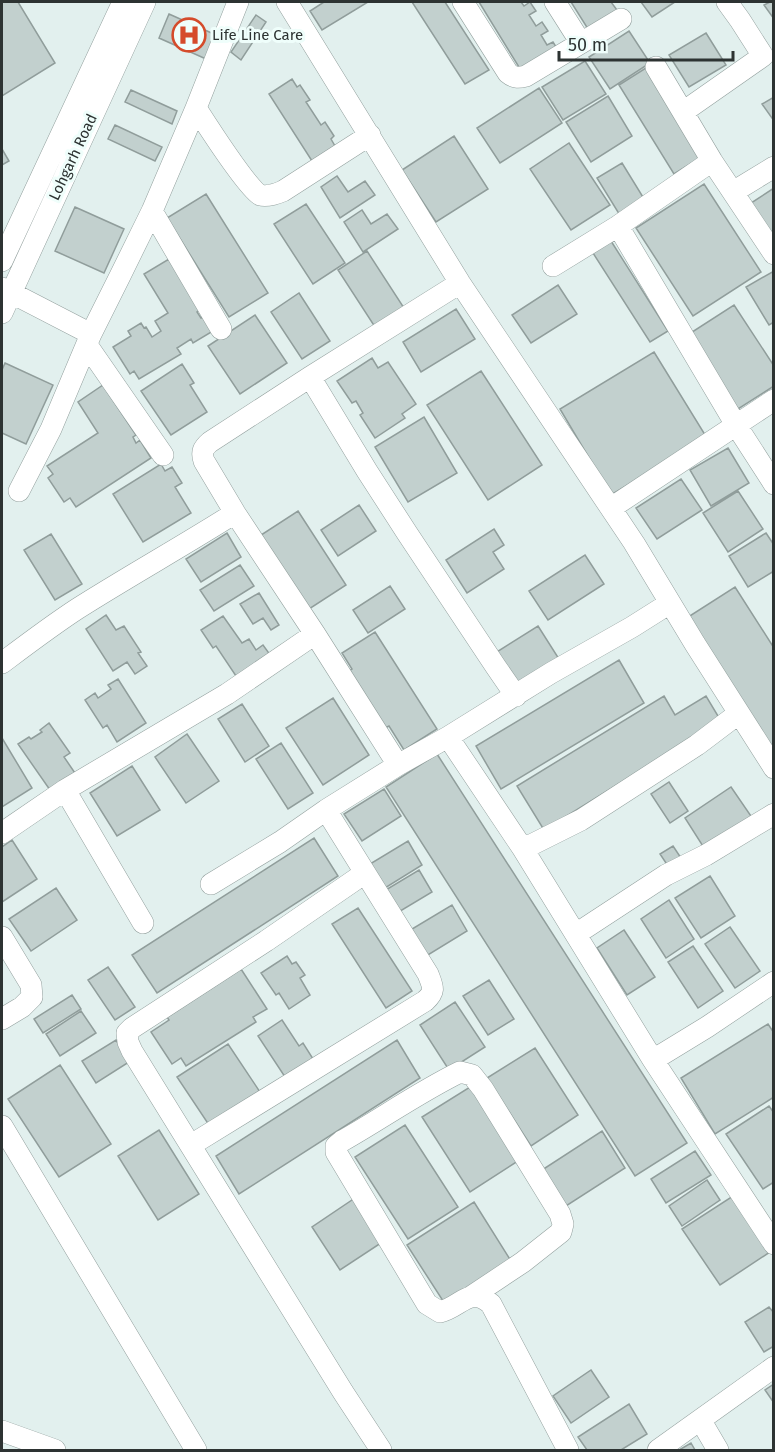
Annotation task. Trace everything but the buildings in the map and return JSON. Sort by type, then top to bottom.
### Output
[{"type":"street","points":[[2,261],[123,2]]},
{"type":"street","name":"Lohgarh Road","points":[[2,313],[6,291],[145,2]]},
{"type":"street","points":[[19,492],[51,429],[89,340],[152,211],[238,2]]},
{"type":"street","points":[[287,2],[460,283],[611,508],[738,714],[774,768]]},
{"type":"street","points":[[463,2],[508,73],[519,78],[621,19]]},
{"type":"street","points":[[555,2],[581,43]]},
{"type":"street","points":[[683,112],[768,53],[727,2]]},
{"type":"street","points":[[656,67],[712,161],[774,254]]},
{"type":"street","points":[[196,108],[245,180],[254,191],[261,195],[273,195],[283,191],[370,135]]},
{"type":"street","points":[[553,266],[618,226],[712,161]]},
{"type":"street","points":[[733,192],[774,167]]},
{"type":"street","points":[[152,211],[221,329]]},
{"type":"street","points":[[618,226],[736,425],[774,484]]},
{"type":"street","points":[[398,765],[235,513],[202,454],[204,448],[310,376],[460,283]]},
{"type":"street","points":[[6,291],[89,340],[163,455]]},
{"type":"street","points":[[310,376],[367,471],[516,696]]},
{"type":"street","points":[[611,508],[774,400]]},
{"type":"street","points":[[2,663],[78,609],[235,513]]},
{"type":"street","points":[[211,884],[398,765],[670,603]]},
{"type":"street","points":[[2,833],[65,790],[226,694],[315,634]]},
{"type":"street","points":[[523,849],[581,820],[697,745],[738,714]]},
{"type":"street","points":[[448,737],[523,849],[653,1060],[774,1244]]},
{"type":"street","points":[[65,790],[143,923]]},
{"type":"street","points":[[191,1145],[432,995],[433,987],[428,974],[326,810]]},
{"type":"street","points":[[576,934],[666,875],[706,855],[774,814]]},
{"type":"street","points":[[365,873],[132,1028],[128,1033],[128,1042],[132,1052],[342,1392],[381,1450]]},
{"type":"street","points":[[2,937],[31,985],[32,997],[22,1007],[2,1019]]},
{"type":"street","points":[[653,1060],[774,982]]},
{"type":"street","points":[[472,1296],[552,1240],[561,1232],[563,1224],[560,1214],[483,1089],[472,1075],[460,1072],[402,1104],[342,1142],[336,1146],[336,1152],[427,1304],[440,1312],[472,1296],[485,1298],[491,1304],[568,1450]]},
{"type":"street","points":[[2,1126],[196,1450]]},
{"type":"street","points":[[658,1450],[774,1367]]},
{"type":"street","points":[[701,1421],[718,1450]]},
{"type":"street","points":[[2,1431],[55,1450]]},
{"type":"place","name":"Life Line Care","points":[[189,35]]}]
